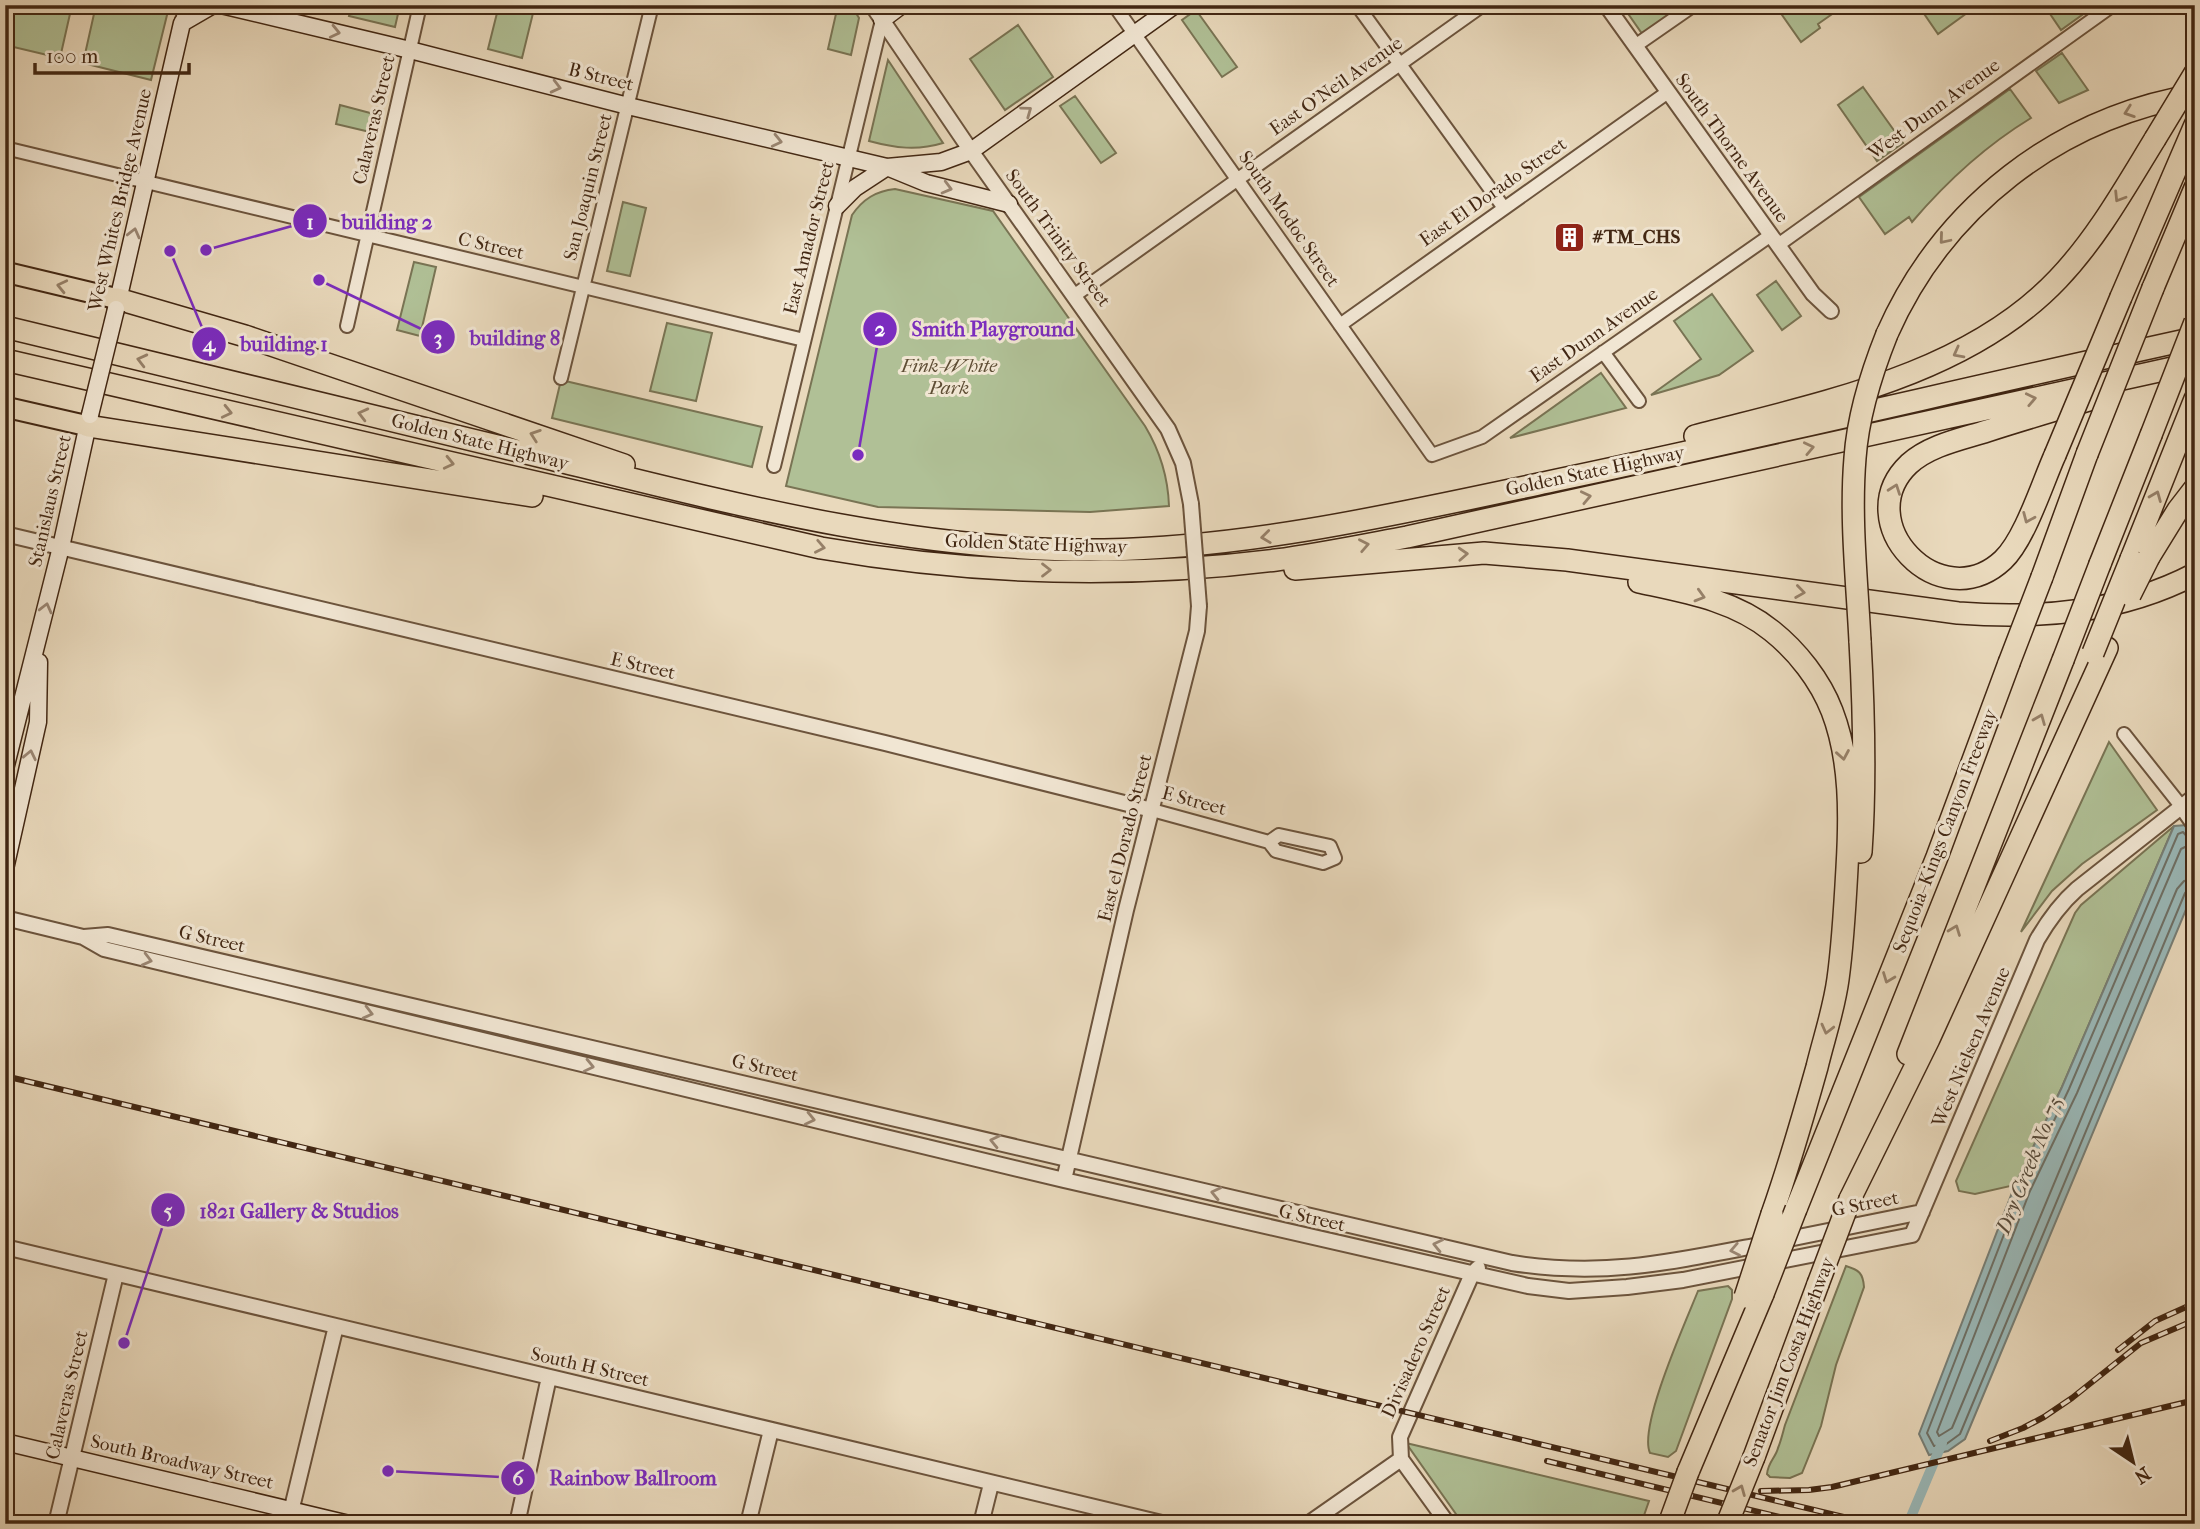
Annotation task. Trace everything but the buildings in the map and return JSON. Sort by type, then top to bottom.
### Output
[{"type":"highway","points":[[1405,512],[1844,394],[1922,369],[1959,353],[2011,320],[2057,280],[2101,226],[2195,73]]},
{"type":"highway","points":[[1754,1296],[1772,1214],[1795,1145],[1846,950],[1859,879],[1865,749],[1855,532],[1855,456],[1869,382],[1886,334],[1903,298],[1937,247],[1965,216],[2004,180],[2054,145],[2097,124],[2161,102],[2195,95]]},
{"type":"highway","points":[[2191,132],[2121,297],[2055,455],[2020,537],[2004,559],[1994,567],[1959,578],[1938,575],[1916,564],[1896,538],[1890,507],[1895,485],[1909,464],[1927,452],[2053,410],[2195,372]]},
{"type":"highway","name":"Sequoia–Kings Canyon Freeway","points":[[1669,1524],[1695,1445],[1754,1296],[1796,1209],[1937,857],[2087,454],[2195,188]]},
{"type":"highway","points":[[117,304],[270,344],[762,511]]},
{"type":"highway","points":[[5,321],[65,341]]},
{"type":"highway","points":[[1939,394],[2195,323]]},
{"type":"highway","points":[[1850,1199],[2195,323]]},
{"type":"highway","name":"Golden State Highway","points":[[5,327],[762,511],[919,539],[983,545],[1104,550],[1267,537],[1405,512],[1598,472],[2195,338]]},
{"type":"highway","name":"Golden State Highway","points":[[5,362],[821,548],[925,564],[1016,571],[1126,572],[1275,560],[1407,537],[2195,363]]},
{"type":"highway","points":[[1850,1199],[1928,1039],[1994,894],[2140,558],[2195,399]]},
{"type":"highway","points":[[89,421],[753,533]]},
{"type":"highway","points":[[2140,558],[2195,488]]},
{"type":"highway","points":[[1126,572],[1286,570],[1484,553],[1594,564],[2000,616],[2052,615],[2103,608],[2195,574]]},
{"type":"highway","points":[[1513,555],[1684,592],[1728,606],[1771,630],[1789,646],[1815,678],[1832,710],[1846,775],[1848,849],[1838,981]]},
{"type":"highway","name":"Senator Jim Costa Highway","points":[[1727,1524],[1850,1199]]},
{"type":"main road","points":[[182,23],[213,5]]},
{"type":"main road","name":"B Street","points":[[221,5],[628,106],[887,166],[941,162],[971,150],[1175,5]]},
{"type":"main road","points":[[882,20],[902,5]]},
{"type":"main road","name":"West Whites Bridge Avenue","points":[[103,364],[182,23]]},
{"type":"main road","points":[[836,206],[855,188],[887,166],[926,183],[1010,204]]},
{"type":"main road","points":[[5,272],[117,304]]},
{"type":"main road","name":"Stanislaus Street","points":[[5,769],[10,724],[40,636],[103,364]]},
{"type":"main road","points":[[5,407],[89,421]]},
{"type":"main road","points":[[5,869],[38,722],[40,636]]},
{"type":"main road","name":"South Broadway Street","points":[[5,1442],[290,1517],[349,1524]]},
{"type":"street","name":"West Whites Bridge Avenue","points":[[182,23],[188,5]]},
{"type":"street","name":"Calaveras Street","points":[[346,326],[420,5]]},
{"type":"street","name":"San Joaquin Street","points":[[561,378],[652,5]]},
{"type":"street","name":"South Trinity Street","points":[[872,5],[1168,429],[1185,472],[1191,504]]},
{"type":"street","name":"South Modoc Street","points":[[1114,5],[1432,455]]},
{"type":"street","points":[[1357,5],[1504,208]]},
{"type":"street","name":"East O'Neil Avenue","points":[[1075,295],[1483,5]]},
{"type":"street","name":"South Thorne Avenue","points":[[1606,5],[1813,294],[1831,311]]},
{"type":"street","points":[[1635,46],[1694,5]]},
{"type":"street","name":"West Dunn Avenue","points":[[1775,240],[2113,5]]},
{"type":"street","name":"East Amador Street","points":[[774,466],[882,20]]},
{"type":"street","name":"East El Dorado Street","points":[[1340,325],[1668,92]]},
{"type":"street","name":"C Street","points":[[5,148],[804,340]]},
{"type":"street","name":"East Dunn Avenue","points":[[1432,455],[1482,437],[1603,352],[1775,240]]},
{"type":"street","points":[[1603,352],[1639,401]]},
{"type":"street","name":"East el Dorado Street","points":[[1064,1180],[1197,631],[1199,606],[1191,504]]},
{"type":"street","name":"E Street","points":[[5,534],[885,743],[1269,842]]},
{"type":"street","points":[[2124,734],[2195,827]]},
{"type":"street","points":[[2183,810],[2195,796]]},
{"type":"street","name":"West Nielsen Avenue","points":[[1922,1212],[2037,940],[2064,900],[2183,810]]},
{"type":"street","name":"G Street","points":[[5,918],[83,937],[104,949],[1064,1180],[1528,1286],[1593,1291],[1683,1280],[1912,1234],[1922,1212]]},
{"type":"street","name":"G Street","points":[[83,937],[108,935],[1489,1258],[1542,1268],[1590,1270],[1639,1267],[1922,1212]]},
{"type":"street","name":"South H Street","points":[[5,1247],[1166,1524]]},
{"type":"street","name":"Divisadero Street","points":[[1472,1254],[1472,1274]]},
{"type":"street","name":"Divisadero Street","points":[[1401,1459],[1399,1447],[1403,1427],[1472,1274],[1489,1258]]},
{"type":"street","points":[[1681,1260],[1683,1280]]},
{"type":"street","name":"Calaveras Street","points":[[56,1524],[116,1274]]},
{"type":"street","points":[[290,1517],[336,1326]]},
{"type":"street","points":[[517,1524],[550,1377]]},
{"type":"street","points":[[748,1524],[771,1430]]},
{"type":"street","points":[[1308,1524],[1401,1459],[1448,1524]]},
{"type":"street","points":[[981,1524],[991,1484]]},
{"type":"green space","points":[[5,5],[72,5],[60,58],[5,45]]},
{"type":"green space","points":[[96,5],[143,5],[168,11],[151,80],[83,63]]},
{"type":"green space","points":[[352,5],[400,5],[395,27],[349,16]]},
{"type":"green space","points":[[499,5],[535,5],[522,58],[488,49]]},
{"type":"green space","points":[[838,5],[851,5],[859,18],[851,55],[828,49]]},
{"type":"green space","points":[[1622,5],[1687,5],[1643,35]]},
{"type":"green space","points":[[1775,5],[1845,5],[1818,24],[1820,28],[1801,42]]},
{"type":"green space","points":[[1918,5],[1978,5],[1938,34]]},
{"type":"green space","points":[[2044,5],[2096,5],[2061,30]]},
{"type":"green space","points":[[1196,10],[1237,67],[1222,77],[1182,20]]},
{"type":"green space","points":[[1018,25],[1053,77],[1005,110],[970,59]]},
{"type":"green space","points":[[2062,53],[2088,90],[2059,103],[2036,71]]},
{"type":"green space","points":[[888,60],[943,143],[906,148],[869,141]]},
{"type":"green space","points":[[1863,87],[1903,143],[1877,161],[1838,105]]},
{"type":"green space","points":[[2010,89],[2031,118],[1967,165],[1912,222],[1909,217],[1885,234],[1859,197]]},
{"type":"green space","points":[[1075,96],[1116,153],[1101,163],[1060,106]]},
{"type":"green space","points":[[340,105],[374,114],[370,132],[336,124]]},
{"type":"green space","name":"Fink-White Park","points":[[895,189],[993,211],[1145,426],[1162,464],[1169,506],[1090,512],[878,507],[786,486],[852,215],[870,197]]},
{"type":"green space","points":[[623,202],[646,208],[630,276],[607,271]]},
{"type":"green space","points":[[414,262],[436,267],[420,336],[397,330]]},
{"type":"green space","points":[[1776,281],[1801,316],[1782,330],[1757,295]]},
{"type":"green space","points":[[1712,294],[1753,351],[1719,375],[1651,395],[1701,359],[1674,321]]},
{"type":"green space","points":[[667,323],[712,333],[696,401],[650,391]]},
{"type":"green space","points":[[1601,373],[1626,408],[1510,438]]},
{"type":"green space","points":[[561,380],[762,427],[752,467],[552,418]]},
{"type":"green space","points":[[2109,742],[2157,810],[2082,864],[2052,891],[2021,932]]},
{"type":"green space","points":[[2174,826],[2062,1087],[2015,1185],[1975,1194],[1959,1191],[1956,1181],[2075,913]]},
{"type":"green space","points":[[1846,1266],[1860,1273],[1864,1287],[1836,1365],[1821,1426],[1802,1473],[1790,1478],[1770,1477],[1767,1474],[1769,1466]]},
{"type":"green space","points":[[1728,1286],[1732,1290],[1732,1299],[1676,1451],[1668,1457],[1650,1453],[1648,1440],[1657,1398],[1698,1291]]},
{"type":"green space","points":[[1406,1443],[1649,1501],[1641,1524],[1463,1524]]},
{"type":"water","points":[[2187,825],[2195,836],[2195,888],[1965,1439],[1948,1451],[1929,1455],[1919,1434],[2015,1185],[2062,1087],[2174,826]]},
{"type":"waterway","name":"Dry Creek No. 75","points":[[1908,1524],[1942,1443]]},
{"type":"railway","points":[[5,1076],[1873,1524]]},
{"type":"railway","points":[[2118,1350],[2155,1321],[2195,1303]]},
{"type":"railway","points":[[1990,1441],[2044,1417],[2141,1343],[2195,1320]]},
{"type":"railway","points":[[1761,1491],[1832,1487],[2195,1400]]},
{"type":"railway","points":[[1547,1461],[1809,1524]]},
{"type":"place","name":"#TM_CHS","points":[[1569,237]]},
{"type":"place","name":"building 2","points":[[206,250]]},
{"type":"place","name":"building 1","points":[[170,251]]},
{"type":"place","name":"building 8","points":[[319,280]]},
{"type":"place","name":"Smith Playground","points":[[858,455]]},
{"type":"place","name":"1821 Gallery & Studios","points":[[124,1343]]},
{"type":"place","name":"Rainbow Ballroom","points":[[388,1471]]}]
